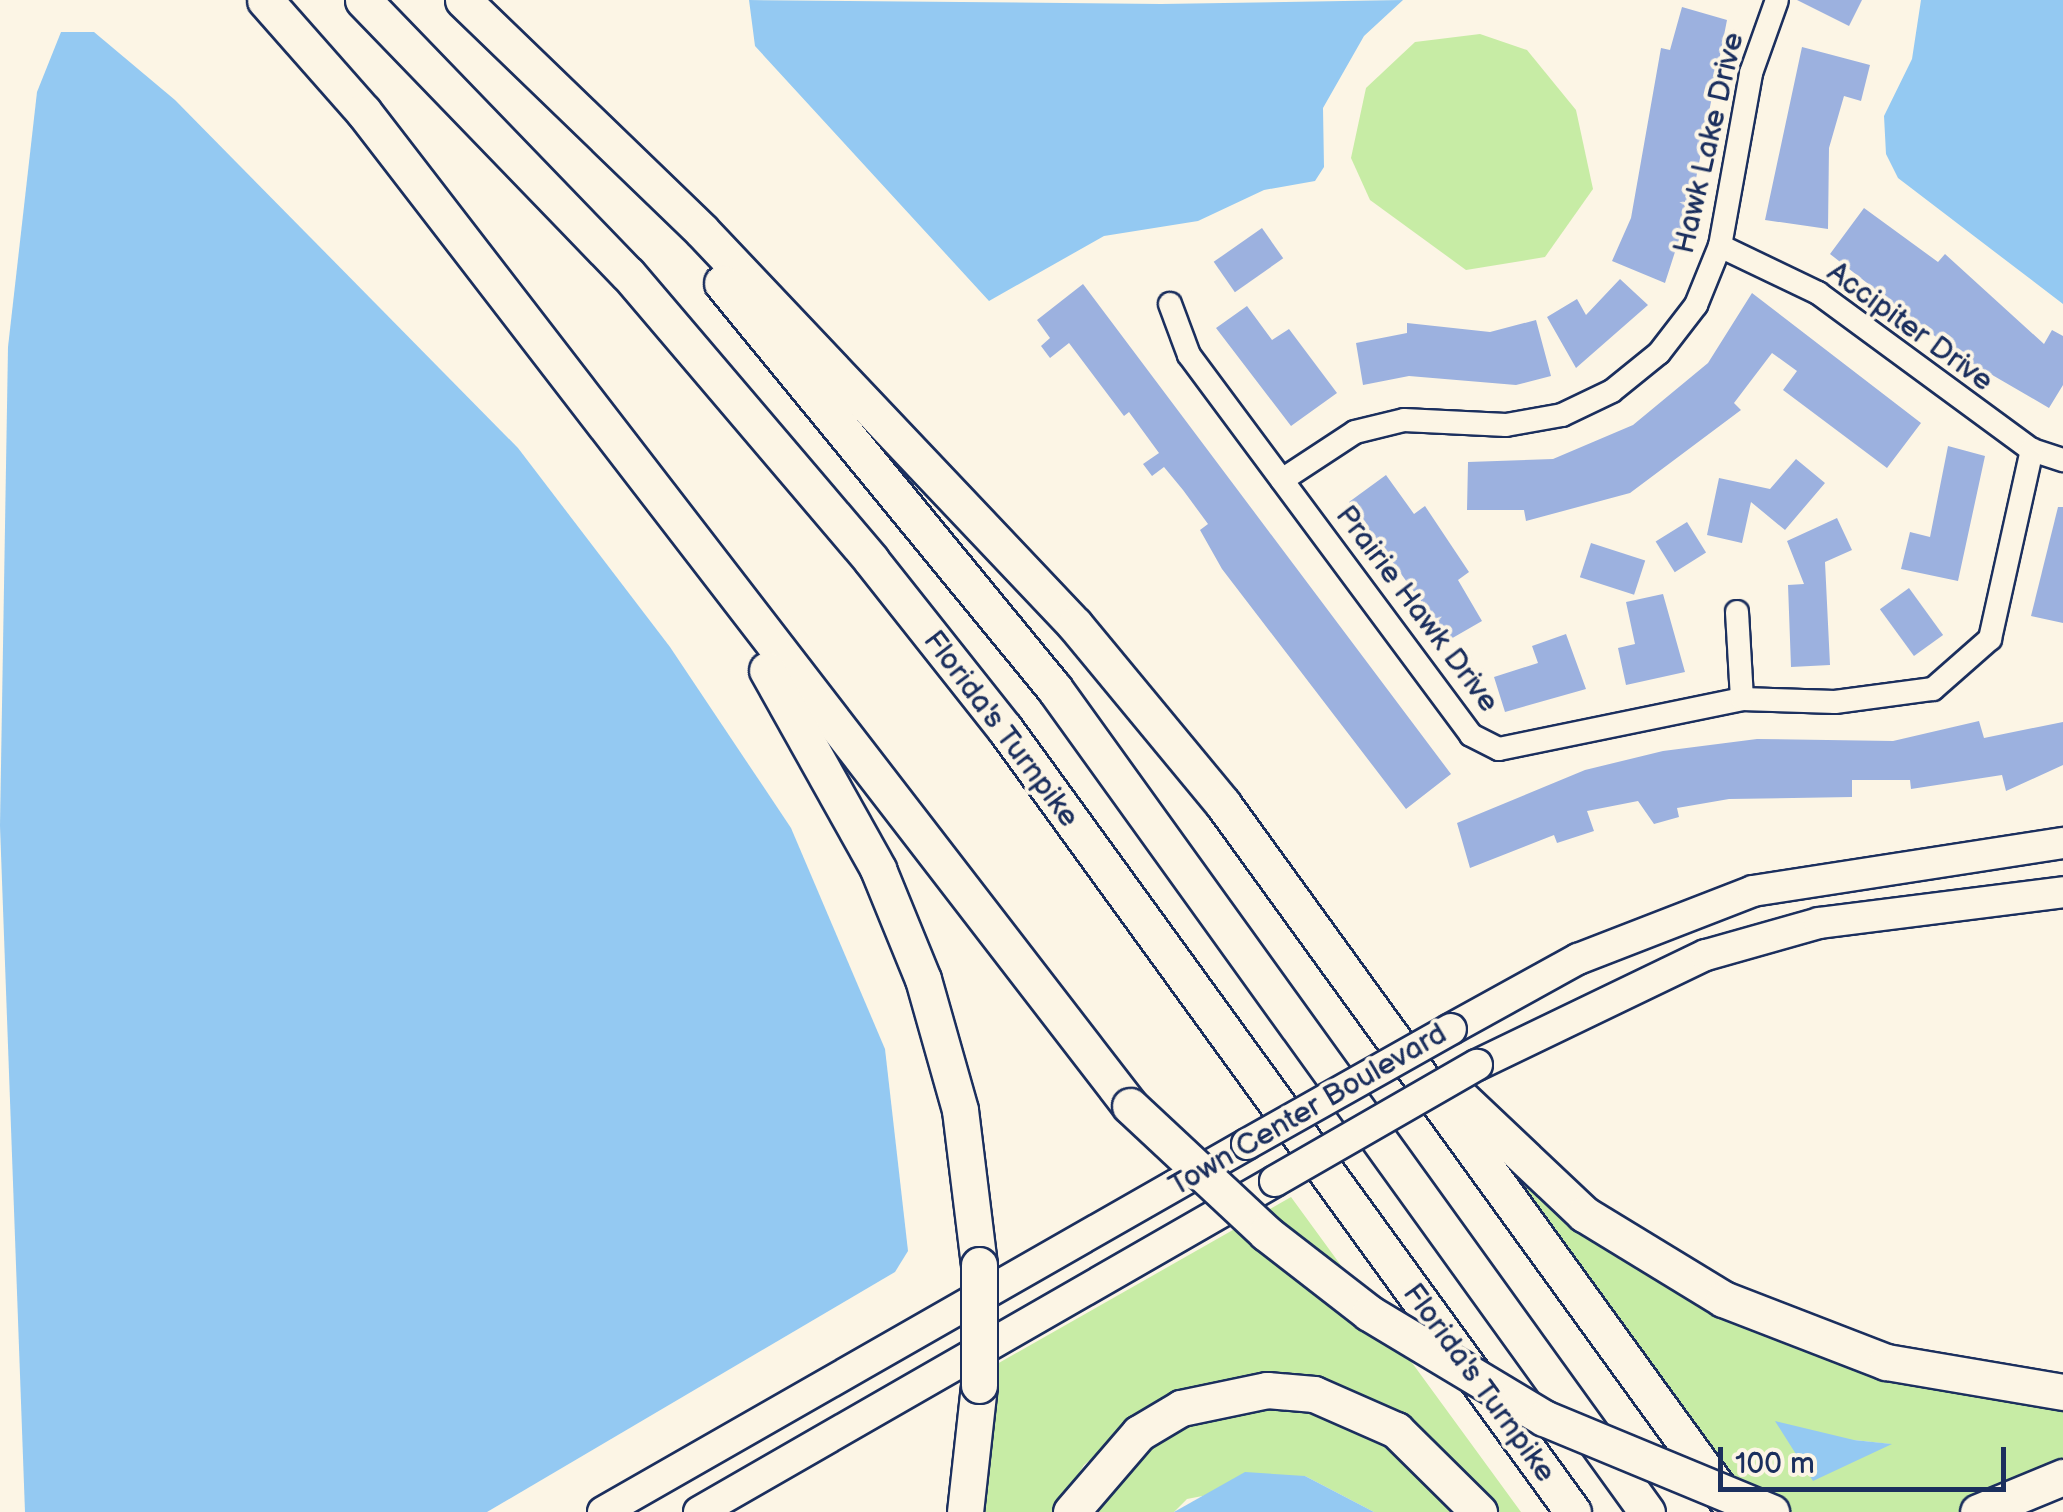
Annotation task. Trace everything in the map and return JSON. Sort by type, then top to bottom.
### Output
[{"type":"highway","points":[[266,0],[363,111],[1130,1106],[1266,1234],[1369,1313],[1544,1418],[1772,1512]]},
{"type":"highway","name":"Florida's Turnpike","points":[[363,0],[628,274],[872,560],[1005,729],[1573,1512]]},
{"type":"highway","points":[[461,0],[702,231],[1074,625],[1333,952],[1736,1512]]},
{"type":"highway","name":"Florida's Turnpike","points":[[461,0],[677,231],[922,519],[1647,1512]]},
{"type":"highway","points":[[654,492],[733,608],[886,888],[923,978],[960,1110],[979,1265],[979,1385],[966,1512]]},
{"type":"highway","points":[[1333,952],[1476,1116],[1649,1259],[1802,1335],[1886,1362],[2063,1392]]},
{"type":"highway","points":[[1071,1512],[1140,1433],[1181,1408],[1267,1390],[1314,1394],[1396,1430],[1479,1512]]},
{"type":"highway","points":[[1978,1512],[2063,1477]]},
{"type":"main road","name":"Town Center Boulevard","points":[[603,1512],[1578,959],[1753,891],[2063,842]]},
{"type":"main road","name":"Town Center Boulevard","points":[[699,1512],[1478,1065],[1706,954],[1819,923],[2063,892]]},
{"type":"street","name":"Hawk Lake Drive","points":[[1282,480],[1355,432],[1404,420],[1506,425],[1562,415],[1612,391],[1687,317],[1720,246],[1739,125],[1777,0]]},
{"type":"street","name":"Accipiter Drive","points":[[1720,246],[1818,294],[2032,450],[2063,460]]},
{"type":"street","name":"Prairie Hawk Drive","points":[[1170,304],[1189,355],[1472,736],[1498,750],[1742,698],[1904,698],[1972,663],[1990,639],[2032,450]]},
{"type":"street","points":[[1737,612],[1742,698]]},
{"type":"green space","points":[[1480,34],[1527,50],[1576,110],[1593,189],[1545,257],[1466,270],[1370,200],[1351,158],[1366,88],[1415,42]]},
{"type":"green space","points":[[1497,1151],[1719,1313],[1793,1346],[1952,1391],[2063,1406],[2063,1468],[1960,1512],[1755,1512],[1491,1155]],"holes":[[[1854,1440],[1890,1444],[1802,1472],[1800,1460]]]},
{"type":"green space","points":[[1291,1197],[1521,1512],[1500,1512],[1420,1431],[1352,1390],[1260,1376],[1194,1388],[1150,1408],[1084,1465],[1054,1512],[978,1512],[997,1364]]},
{"type":"green space","points":[[1278,1405],[1320,1410],[1384,1437],[1467,1512],[1374,1512],[1305,1476],[1187,1499],[1174,1512],[1086,1512],[1147,1444],[1204,1415]]},
{"type":"water","points":[[749,0],[1161,4],[1403,0],[1364,36],[1323,108],[1324,167],[1315,181],[1264,190],[1198,221],[1104,236],[989,301],[755,46]]},
{"type":"water","points":[[1921,0],[2063,0],[2063,304],[1898,178],[1886,154],[1884,116],[1912,59]]},
{"type":"water","points":[[61,32],[94,32],[175,100],[518,448],[670,647],[791,828],[885,1049],[908,1251],[895,1272],[487,1512],[25,1512],[0,826],[8,347],[37,92]]},
{"type":"water","points":[[1775,1421],[1854,1440],[1892,1444],[1813,1481]]},
{"type":"water","points":[[1245,1472],[1305,1476],[1374,1512],[1174,1512]]},
{"type":"building","points":[[1797,0],[1862,0],[1849,26]]},
{"type":"building","points":[[1682,7],[1727,20],[1692,199],[1665,283],[1612,261],[1631,218],[1661,48],[1670,50]]},
{"type":"building","points":[[1802,47],[1870,65],[1861,101],[1844,96],[1829,148],[1828,229],[1765,220]]},
{"type":"building","points":[[1864,208],[1938,262],[1945,254],[2044,344],[2052,330],[2063,336],[2063,385],[2049,408],[1963,358],[1830,254]]},
{"type":"building","points":[[1262,228],[1283,258],[1235,292],[1214,262]]},
{"type":"building","points":[[1620,279],[1648,305],[1576,368],[1547,317],[1577,299],[1586,315]]},
{"type":"building","points":[[1083,284],[1451,774],[1406,809],[1222,569],[1200,530],[1208,524],[1183,490],[1164,467],[1152,476],[1143,464],[1159,453],[1129,412],[1124,416],[1069,343],[1050,358],[1041,346],[1050,338],[1037,320]]},
{"type":"building","points":[[1752,293],[1921,423],[1887,468],[1783,390],[1797,371],[1772,353],[1734,403],[1741,410],[1630,493],[1526,521],[1524,510],[1467,510],[1468,462],[1553,459],[1633,425],[1708,363]]},
{"type":"building","points":[[1247,306],[1272,340],[1289,329],[1337,393],[1291,426],[1216,328]]},
{"type":"building","points":[[1536,320],[1551,376],[1516,385],[1409,376],[1363,385],[1356,343],[1407,333],[1407,323],[1490,332]]},
{"type":"building","points":[[1948,446],[1985,456],[1958,581],[1901,569],[1910,532],[1930,537]]},
{"type":"building","points":[[1796,459],[1825,483],[1785,530],[1751,502],[1742,543],[1707,535],[1719,478],[1770,489]]},
{"type":"building","points":[[1386,475],[1414,514],[1425,506],[1469,572],[1458,580],[1482,621],[1449,640],[1349,502]]},
{"type":"building","points":[[2058,507],[2063,507],[2063,623],[2031,616]]},
{"type":"building","points":[[1837,518],[1852,550],[1825,562],[1830,665],[1791,667],[1788,585],[1804,584],[1787,541]]},
{"type":"building","points":[[1687,522],[1706,553],[1675,572],[1656,542]]},
{"type":"building","points":[[1591,543],[1645,561],[1634,595],[1580,577]]},
{"type":"building","points":[[1909,588],[1943,635],[1914,656],[1880,609]]},
{"type":"building","points":[[1663,594],[1685,672],[1626,685],[1618,648],[1635,644],[1626,602]]},
{"type":"building","points":[[1566,634],[1586,689],[1505,712],[1494,677],[1538,663],[1532,646]]},
{"type":"building","points":[[1979,721],[1984,738],[2063,722],[2063,765],[2006,791],[2002,775],[1911,789],[1910,780],[1852,780],[1852,797],[1729,799],[1677,808],[1679,817],[1654,824],[1638,801],[1587,811],[1594,831],[1557,843],[1554,835],[1470,868],[1457,823],[1585,770],[1663,751],[1757,739],[1893,741]]}]
